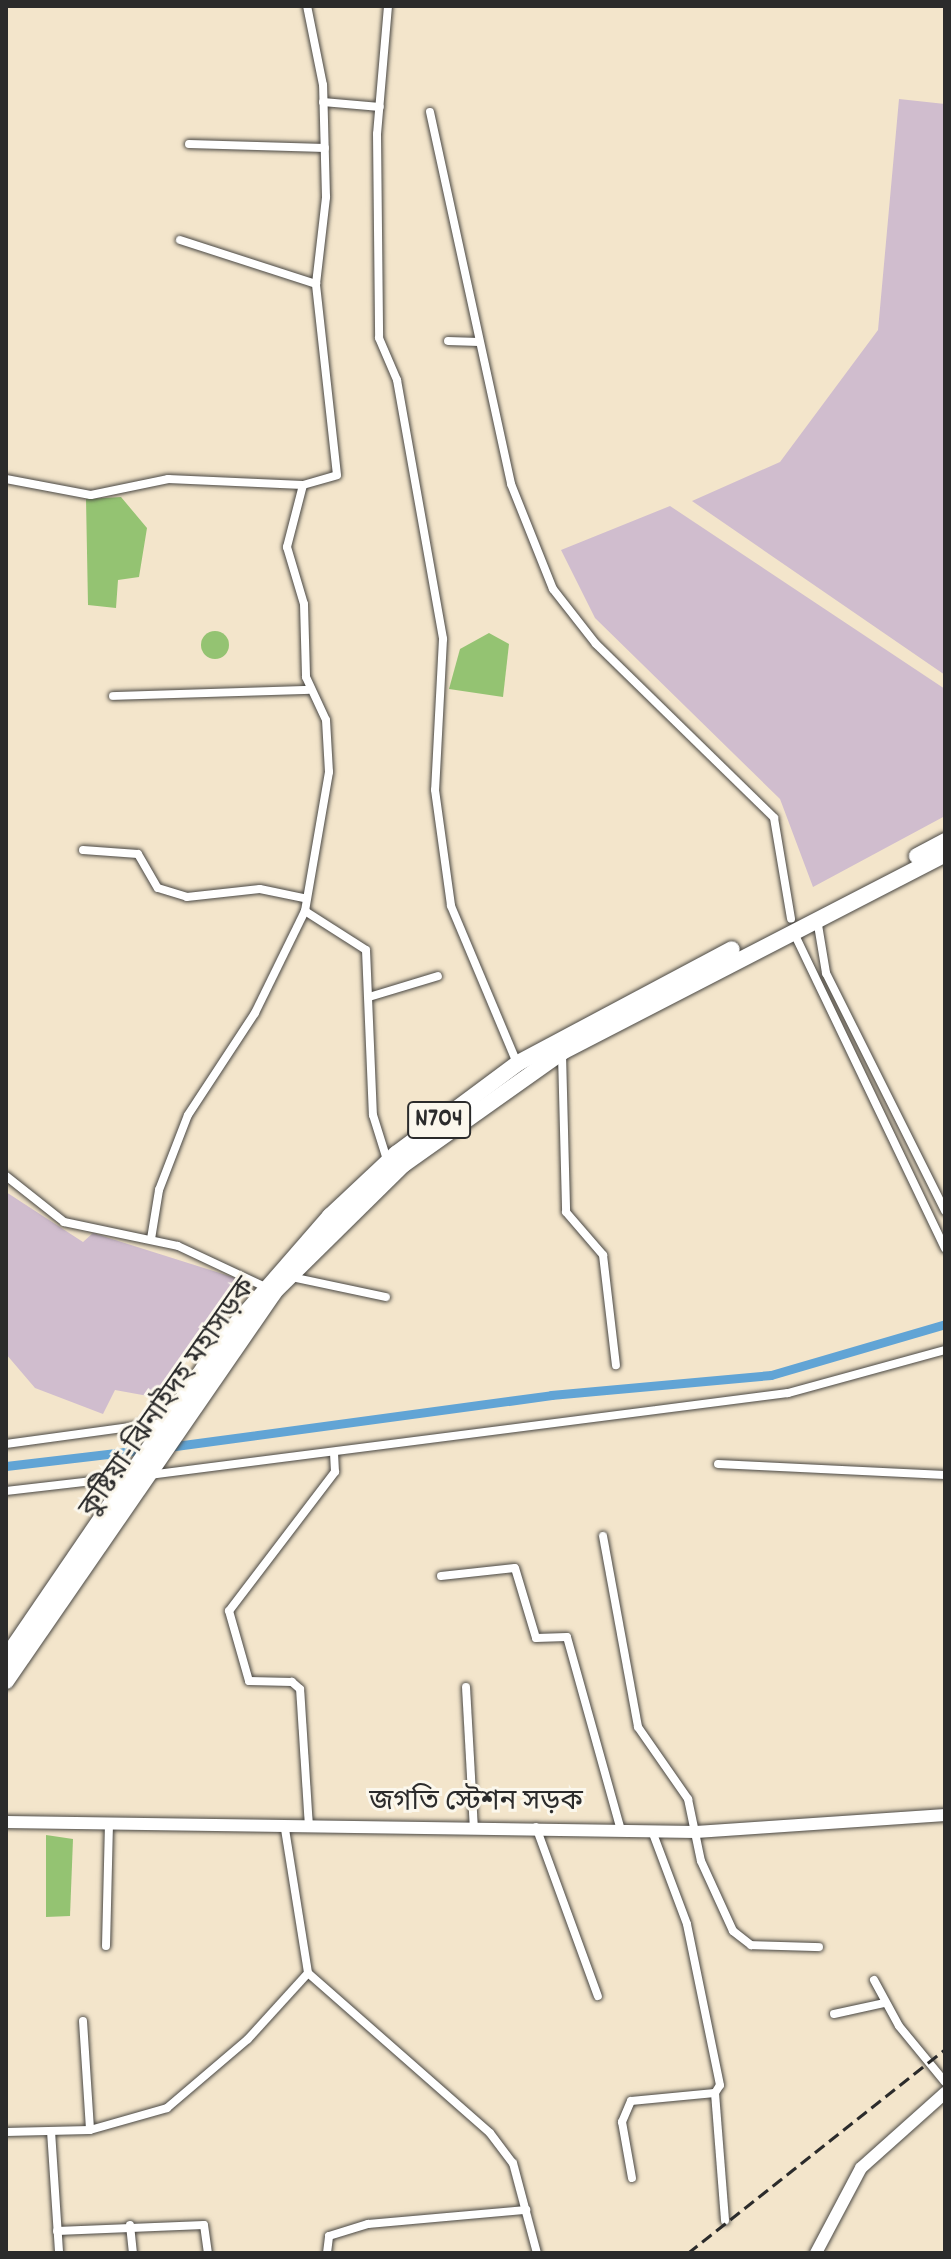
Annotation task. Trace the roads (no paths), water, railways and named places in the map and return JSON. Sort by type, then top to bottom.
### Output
[{"type":"highway","name":"N704","points":[[803,921],[945,841]]},
{"type":"highway","name":"N704","points":[[803,921],[945,854]]},
{"type":"highway","name":"কুষ্টিয়া-ঝিনাইদহ মহাসড়ক","points":[[520,1069],[562,1052],[803,921]]},
{"type":"highway","name":"কুষ্টিয়া-ঝিনাইদহ মহাসড়ক","points":[[6,1681],[42,1615],[138,1473],[166,1423],[269,1289],[390,1168],[520,1069],[803,921]]},
{"type":"highway","name":"কুষ্টিয়া-ঝিনাইদহ মহাসড়ক","points":[[138,1473],[186,1423],[269,1289],[291,1277],[390,1168]]},
{"type":"highway","name":"কুষ্টিয়া-ঝিনাইদহ মহাসড়ক","points":[[6,1658],[42,1615]]},
{"type":"street","points":[[6,479],[91,495],[179,478],[303,485],[337,475],[316,284],[325,148],[323,102],[307,6]]},
{"type":"street","points":[[388,6],[380,107],[379,338],[397,380],[443,639],[435,790],[451,906],[520,1069]]},
{"type":"street","points":[[323,102],[380,107]]},
{"type":"street","points":[[430,112],[511,484],[563,608],[774,818],[803,921],[945,1248]]},
{"type":"street","points":[[189,144],[325,148]]},
{"type":"street","points":[[180,240],[316,284]]},
{"type":"street","points":[[448,341],[479,342]]},
{"type":"street","points":[[151,1239],[159,1190],[188,1115],[255,1013],[305,911],[304,898],[329,772],[326,720],[308,690],[304,604],[287,547],[303,485]]},
{"type":"street","points":[[113,696],[308,690]]},
{"type":"street","points":[[83,850],[138,854],[158,888],[187,897],[260,889],[304,898]]},
{"type":"street","points":[[305,911],[366,950],[373,1115],[390,1168]]},
{"type":"street","points":[[803,921],[945,1211]]},
{"type":"street","points":[[369,997],[438,976]]},
{"type":"street","points":[[562,1052],[566,1212],[603,1255],[616,1365]]},
{"type":"street","points":[[6,1176],[64,1222],[151,1239],[269,1289]]},
{"type":"street","points":[[291,1277],[386,1297]]},
{"type":"street","points":[[6,1491],[788,1393],[945,1350]]},
{"type":"street","points":[[6,1444],[166,1423]]},
{"type":"street","points":[[309,1827],[300,1689],[292,1682],[249,1681],[229,1611],[335,1472],[334,1452]]},
{"type":"street","points":[[718,1464],[945,1475]]},
{"type":"street","points":[[603,1536],[638,1727],[688,1799],[701,1861],[733,1931],[751,1945],[819,1947]]},
{"type":"street","points":[[441,1576],[515,1568],[536,1638],[567,1637],[621,1830]]},
{"type":"street","points":[[466,1687],[474,1828]]},
{"type":"street","name":"জগতি স্টেশন সড়ক","points":[[6,1822],[285,1829],[535,1826],[696,1832],[945,1815]]},
{"type":"street","points":[[106,1946],[109,1826]]},
{"type":"street","points":[[535,1826],[598,1996]]},
{"type":"street","points":[[285,1829],[308,1973],[382,2044],[461,2101],[513,2163],[537,2253]]},
{"type":"street","points":[[652,1831],[687,1924],[720,2085],[715,2093],[725,2221]]},
{"type":"street","points":[[6,2132],[90,2130],[167,2108],[248,2039],[308,1973]]},
{"type":"street","points":[[874,1980],[884,2003],[945,2082]]},
{"type":"street","points":[[834,2014],[884,2003]]},
{"type":"street","points":[[83,2021],[90,2130]]},
{"type":"street","points":[[632,2178],[622,2122],[631,2101],[715,2093]]},
{"type":"street","points":[[816,2253],[861,2168],[945,2093]]},
{"type":"street","points":[[51,2131],[59,2253]]},
{"type":"street","points":[[327,2253],[329,2236],[368,2224],[526,2210]]},
{"type":"street","points":[[57,2231],[130,2225],[204,2225],[208,2253]]},
{"type":"street","points":[[130,2225],[133,2253]]},
{"type":"waterway","points":[[168,1447],[551,1395],[771,1375],[945,1324]]},
{"type":"waterway","points":[[6,1466],[150,1449]]},
{"type":"railway","points":[[688,2253],[945,2049]]}]
